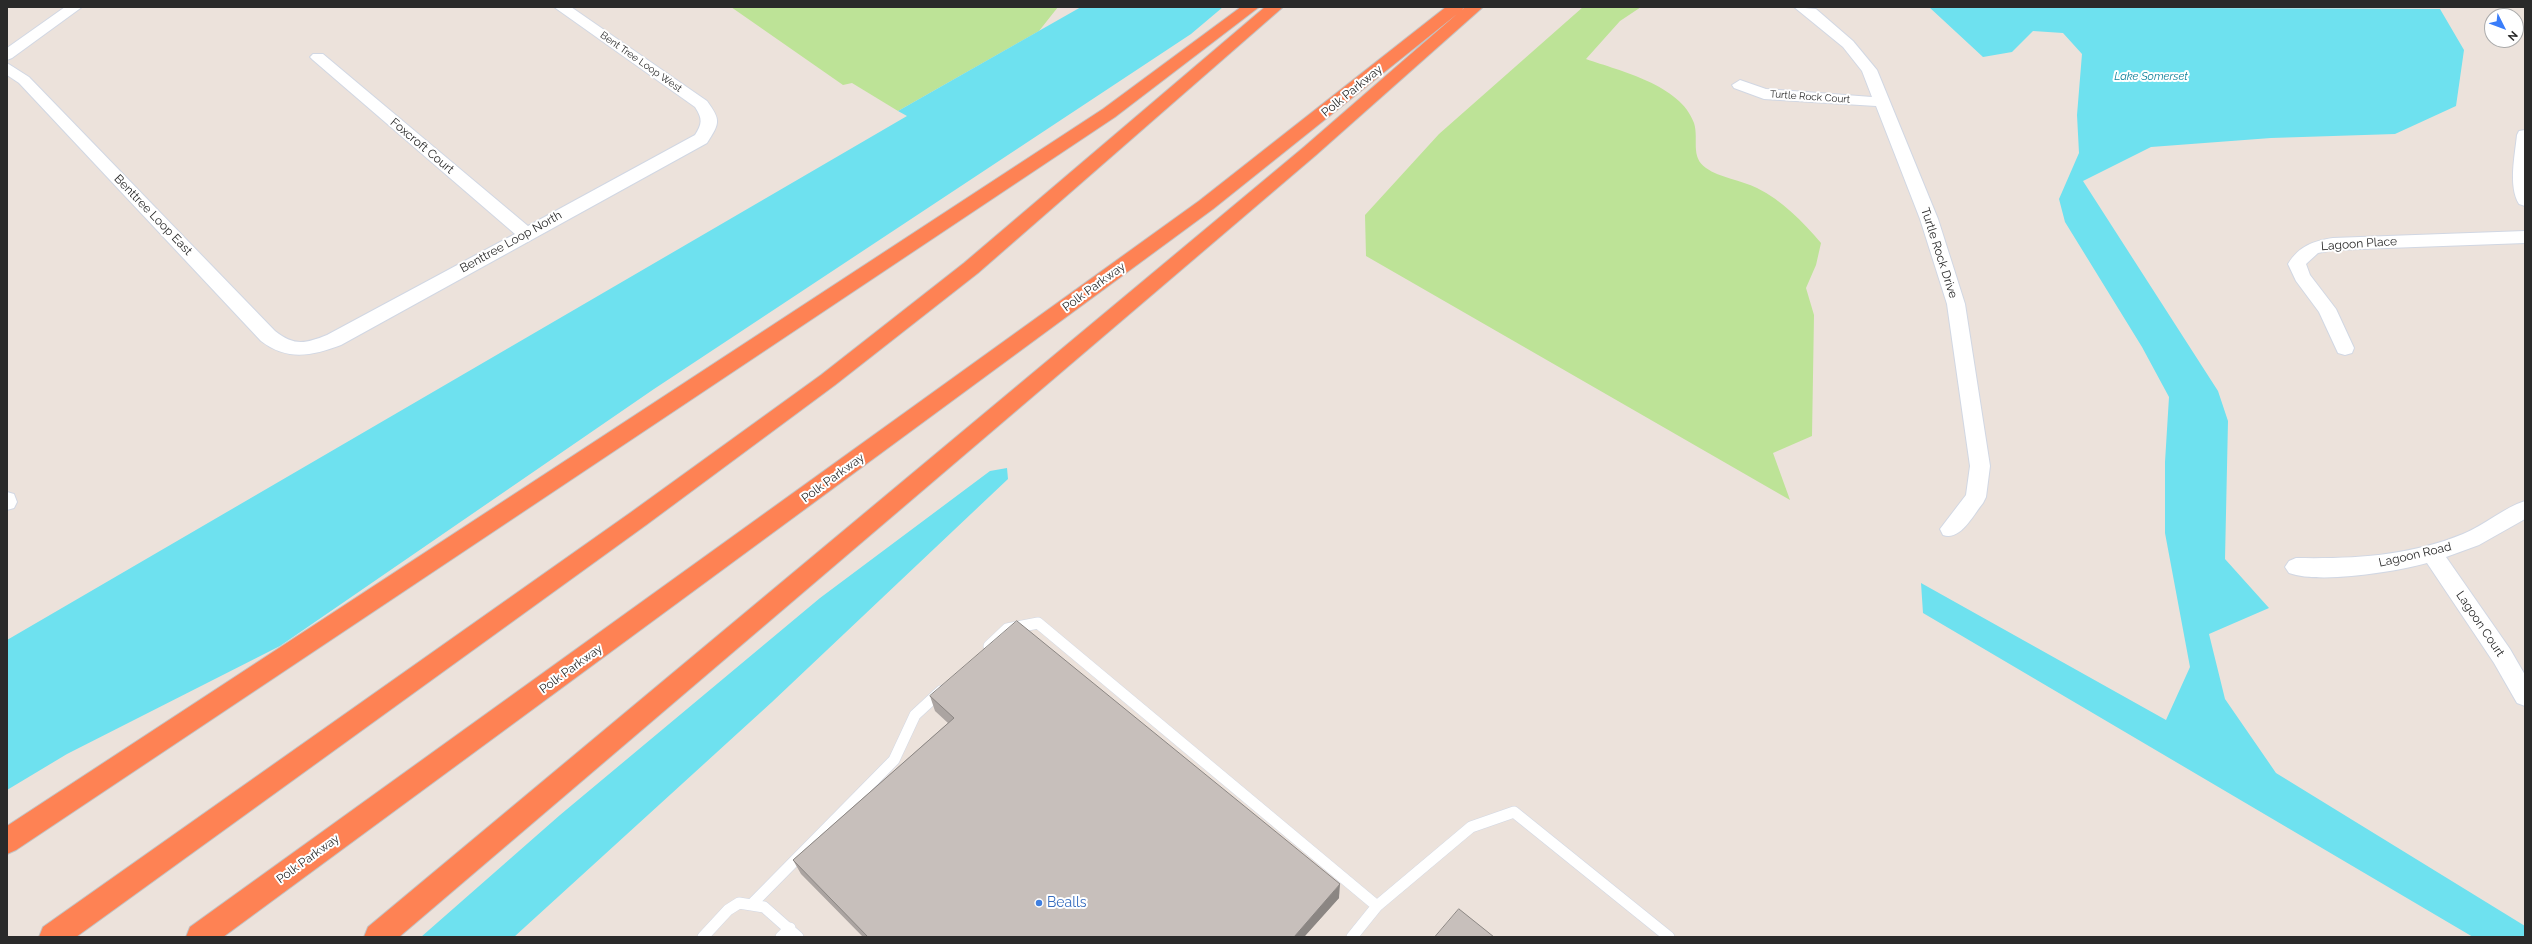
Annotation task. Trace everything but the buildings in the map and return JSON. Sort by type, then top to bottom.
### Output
[{"type":"highway","points":[[7,841],[1109,112],[1251,7]]},
{"type":"highway","points":[[53,937],[638,519],[828,380],[971,268],[1275,7]]},
{"type":"highway","name":"Polk Parkway","points":[[200,937],[1206,205],[1456,7]]},
{"type":"highway","points":[[378,937],[1298,161],[1475,7]]},
{"type":"street","points":[[7,55],[75,7]]},
{"type":"street","name":"Bent Tree Loop West","points":[[561,7],[701,104],[710,115],[710,124]]},
{"type":"street","name":"Turtle Rock Drive","points":[[1802,7],[1811,12],[1848,44],[1868,70],[1929,219],[1956,304],[1980,466],[1976,497],[1950,529]]},
{"type":"street","name":"Foxcroft Court","points":[[318,57],[526,234]]},
{"type":"street","name":"Benttree Loop East","points":[[7,68],[24,80],[268,336],[280,346],[304,349]]},
{"type":"street","name":"Turtle Rock Court","points":[[1740,85],[1764,94],[1882,102]]},
{"type":"street","name":"Benttree Loop North","points":[[304,349],[334,340],[701,139],[710,124]]},
{"type":"street","points":[[2525,135],[2522,177],[2525,200]]},
{"type":"street","name":"Lagoon Place","points":[[2345,348],[2328,309],[2302,277],[2297,264],[2304,252],[2315,247],[2333,244],[2525,236]]},
{"type":"street","name":"Lagoon Road","points":[[2296,568],[2344,569],[2390,563],[2432,553],[2459,545],[2500,527],[2525,510]]},
{"type":"street","name":"Lagoon Court","points":[[2432,553],[2502,656],[2525,696]]},
{"type":"lane","points":[[978,656],[1006,629],[1038,623],[1377,906]]},
{"type":"lane","points":[[751,905],[894,760],[915,715],[950,683]]},
{"type":"lane","points":[[1352,937],[1377,906],[1471,827],[1514,812],[1669,937]]},
{"type":"lane","points":[[703,937],[728,910],[739,903],[764,907],[794,933]]},
{"type":"lane","points":[[781,937],[794,933]]},
{"type":"green space","points":[[731,7],[1058,7],[1039,31],[898,111],[852,83],[843,85]]},
{"type":"green space","points":[[1583,7],[1641,7],[1620,21],[1586,59],[1648,81],[1663,89],[1676,99],[1687,110],[1694,123],[1696,153],[1701,164],[1724,177],[1751,185],[1766,193],[1783,205],[1807,227],[1821,243],[1816,265],[1806,288],[1814,315],[1812,436],[1773,453],[1790,500],[1366,256],[1365,215],[1439,134]]},
{"type":"water","points":[[1081,7],[1223,7],[1191,34],[654,389],[280,646],[67,754],[7,790],[7,640],[907,116],[898,111]]},
{"type":"water","name":"Lake Somerset","points":[[1929,7],[2440,9],[2464,50],[2456,106],[2395,134],[2271,138],[2151,147],[2083,181],[2218,391],[2228,421],[2225,559],[2269,608],[2209,634],[2225,699],[2276,773],[2525,926],[2525,937],[2473,937],[1923,613],[1921,583],[2166,720],[2190,667],[2165,533],[2165,462],[2169,397],[2142,347],[2065,222],[2059,199],[2079,153],[2077,115],[2082,54],[2063,33],[2033,31],[2012,52],[1983,57]]},
{"type":"water","points":[[1007,468],[1008,479],[772,702],[514,937],[421,937],[560,815],[820,598],[990,471]]},
{"type":"place","name":"Bealls","points":[[1039,903]]}]
